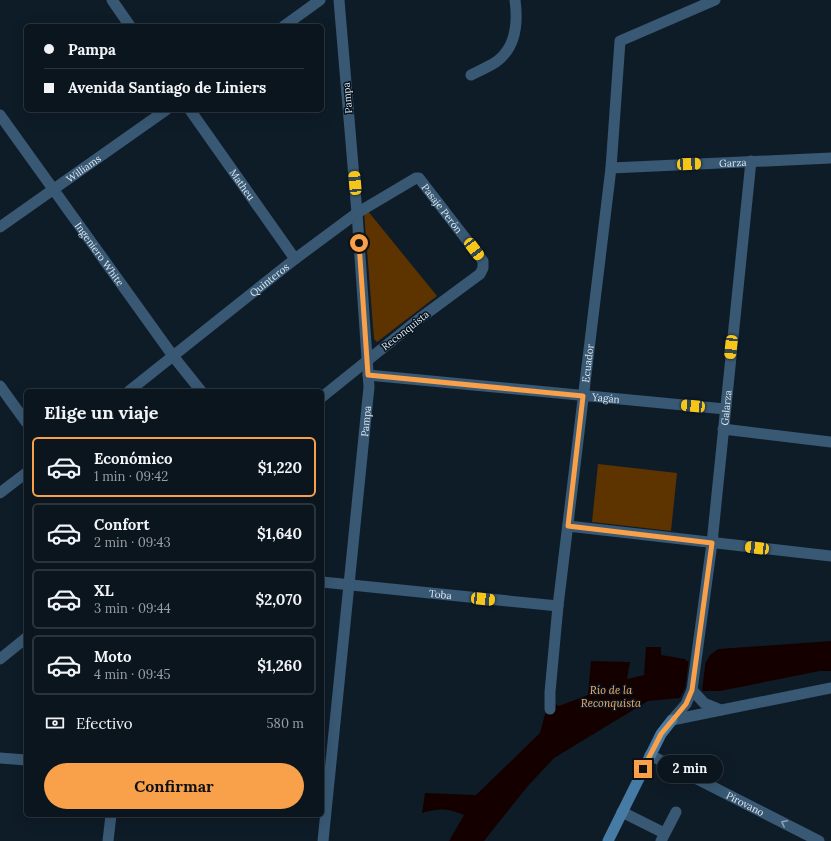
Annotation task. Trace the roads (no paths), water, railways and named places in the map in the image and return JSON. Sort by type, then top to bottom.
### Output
[{"type":"main road","points":[[608,841],[661,734],[672,720]]},
{"type":"street","points":[[112,0],[129,24]]},
{"type":"street","points":[[287,24],[320,0]]},
{"type":"street","name":"Pampa","points":[[324,816],[325,792],[369,387],[358,213],[339,0]]},
{"type":"street","points":[[471,75],[496,62],[506,52],[514,37],[517,20],[515,0]]},
{"type":"street","points":[[691,5],[715,0]]},
{"type":"street","name":"Ecuador","points":[[550,709],[550,692],[558,606],[611,168],[620,41],[691,5]]},
{"type":"street","name":"Williams","points":[[0,227],[163,112]]},
{"type":"street","name":"Matheu","points":[[191,112],[295,259]]},
{"type":"street","name":"Ingeniero White","points":[[0,115],[173,356],[199,389]]},
{"type":"street","name":"Garza","points":[[611,168],[831,158]]},
{"type":"street","name":"Galarza","points":[[672,720],[686,704],[692,690],[698,654],[712,543],[751,161]]},
{"type":"street","name":"Quinteros","points":[[132,389],[295,259],[358,213],[416,178]]},
{"type":"street","name":"Pasaje Perón","points":[[416,178],[421,179],[483,261]]},
{"type":"street","name":"Reconquista","points":[[324,395],[367,360],[480,274],[483,268],[483,261]]},
{"type":"street","name":"Yagán","points":[[368,375],[725,409]]},
{"type":"street","points":[[0,386],[24,419]]},
{"type":"street","points":[[723,429],[831,442]]},
{"type":"street","points":[[0,493],[24,475]]},
{"type":"street","points":[[568,526],[831,556]]},
{"type":"street","name":"Toba","points":[[324,582],[558,606]]},
{"type":"street","points":[[2,653],[24,639]]},
{"type":"street","points":[[672,720],[831,688]]},
{"type":"street","points":[[692,690],[704,703],[721,710]]},
{"type":"street","name":"Pirovano","points":[[650,755],[819,841]]},
{"type":"street","points":[[0,758],[24,760]]},
{"type":"street","points":[[622,812],[663,837],[676,812]]},
{"type":"street","points":[[108,841],[111,817]]},
{"type":"street","name":"Pampa","points":[[323,841],[324,817]]},
{"type":"water","name":"Río de la Reconquista","points":[[831,641],[831,671],[820,671],[720,691],[703,691],[700,687],[685,688],[680,698],[648,701],[554,758],[527,787],[484,841],[449,841],[464,815],[453,811],[443,810],[433,810],[422,813],[425,793],[476,795],[540,733],[545,714],[555,704],[559,706],[588,695],[591,661],[630,662],[627,679],[644,675],[646,647],[661,647],[661,655],[685,659],[687,661],[706,662],[710,655],[718,649]]}]
